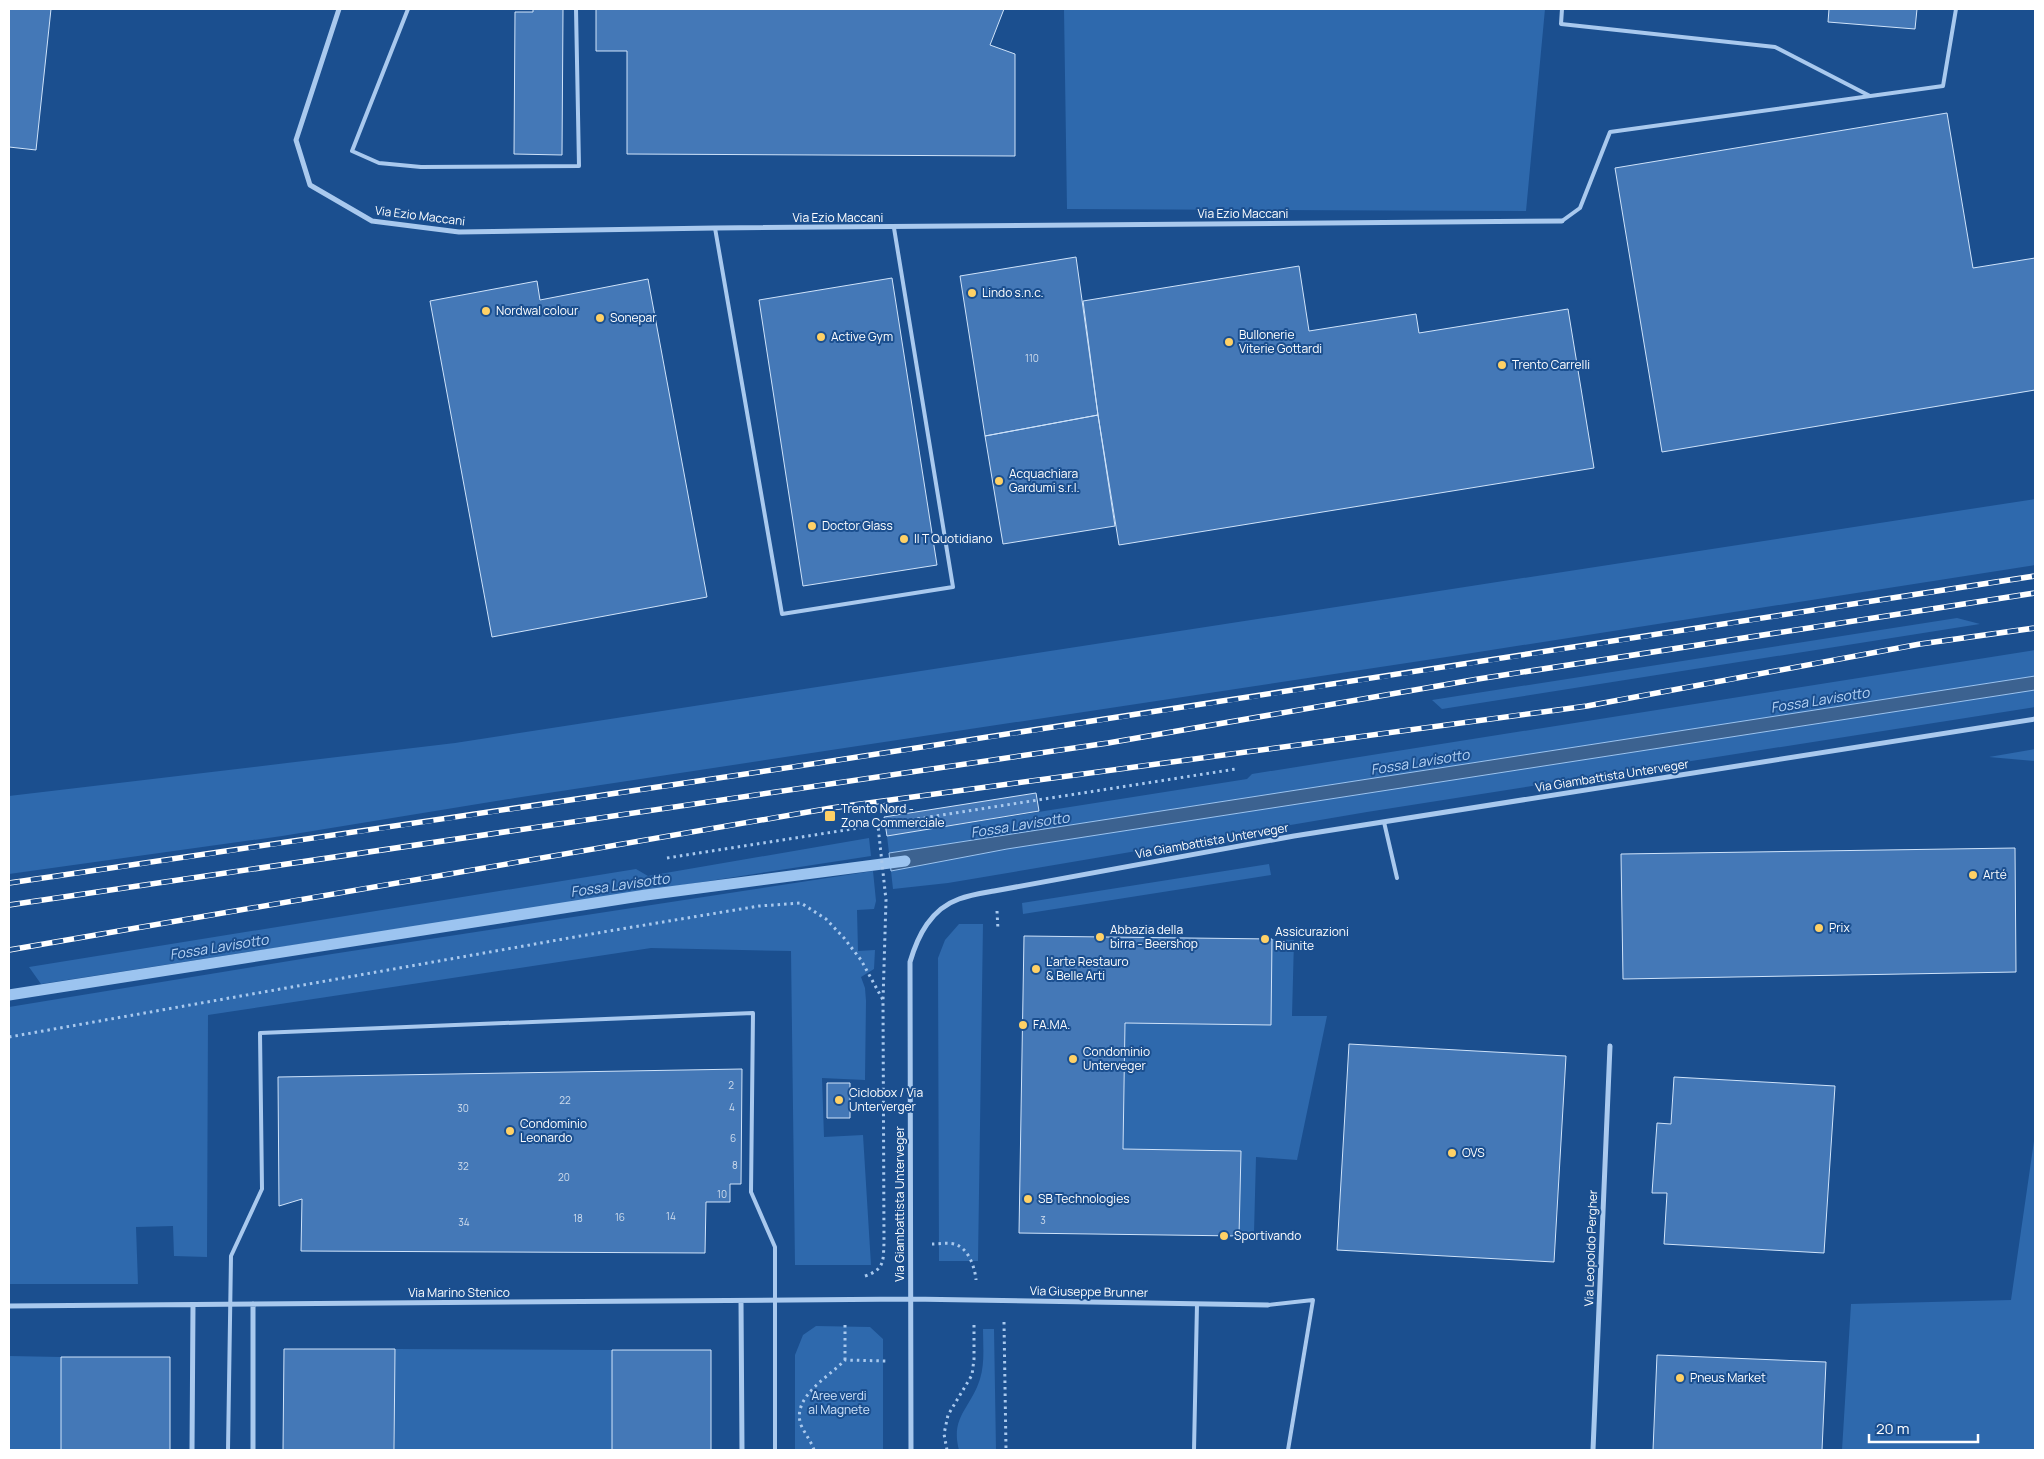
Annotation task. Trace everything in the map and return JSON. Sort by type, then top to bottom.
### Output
[{"type":"street","name":"Via Ezio Maccani","points":[[339,9],[296,140],[310,185],[372,221],[458,232],[1562,221]]},
{"type":"street","name":"Via Giambattista Unterveger","points":[[911,1450],[910,962],[921,930],[930,920],[958,899],[1294,836],[2035,719]]},
{"type":"street","name":"Via Leopoldo Pergher","points":[[1593,1450],[1610,1046]]},
{"type":"street","name":"Via Marino Stenico","points":[[9,1306],[910,1299]]},
{"type":"street","name":"Via Giuseppe Brunner","points":[[910,1299],[1268,1305]]},
{"type":"street","points":[[741,1301],[742,1450]]},
{"type":"street","points":[[253,1304],[253,1450]]},
{"type":"street","points":[[192,1450],[193,1305]]},
{"type":"lane","points":[[408,9],[352,151],[380,163],[427,167],[579,166],[576,9]]},
{"type":"lane","points":[[1562,9],[1561,24],[1775,47],[1870,96]]},
{"type":"lane","points":[[1562,221],[1580,208],[1610,132],[1943,86],[1956,9]]},
{"type":"lane","points":[[715,228],[782,614],[952,587],[894,228]]},
{"type":"lane","points":[[1384,822],[1397,878]]},
{"type":"lane","points":[[228,1450],[231,1256],[262,1189],[260,1034],[753,1013],[751,1192],[775,1247],[775,1450]]},
{"type":"lane","points":[[1268,1305],[1313,1300],[1288,1450]]},
{"type":"lane","points":[[1194,1450],[1197,1304]]},
{"type":"path","points":[[666,858],[1236,769]]},
{"type":"path","points":[[855,1277],[874,1273],[883,1262],[886,900],[878,826]]},
{"type":"path","points":[[9,1037],[603,932],[759,906],[801,903],[826,919],[844,938],[861,960],[884,1000]]},
{"type":"path","points":[[997,907],[998,930]]},
{"type":"path","points":[[934,1244],[957,1245],[965,1252],[973,1265],[976,1278]]},
{"type":"path","points":[[947,1450],[944,1434],[948,1415],[972,1375],[974,1322]]},
{"type":"path","points":[[1004,1322],[1006,1450]]},
{"type":"path","points":[[845,1323],[845,1360]]},
{"type":"path","points":[[814,1450],[801,1425],[800,1414],[802,1402],[809,1393],[845,1360],[887,1361]]},
{"type":"green space","points":[[1064,9],[1545,9],[1526,211],[1067,209]]},
{"type":"green space","points":[[2035,499],[2035,565],[1453,656],[515,798],[282,836],[9,874],[9,796],[455,743]]},
{"type":"green space","points":[[1957,618],[1980,624],[1442,709],[1432,700]]},
{"type":"green space","points":[[2035,650],[2035,676],[889,853],[887,836],[1247,779],[1252,774]]},
{"type":"green space","points":[[2035,690],[2035,707],[1367,812],[948,883],[893,889],[891,871],[1007,849]]},
{"type":"green space","points":[[2035,749],[2035,761],[1989,757]]},
{"type":"green space","points":[[869,838],[871,856],[41,984],[29,967],[636,869],[648,876]]},
{"type":"green space","points":[[1269,864],[1271,875],[1023,914],[1022,903]]},
{"type":"green space","points":[[873,871],[876,901],[874,909],[857,910],[858,951],[875,950],[874,969],[861,977],[865,988],[866,1001],[865,1080],[822,1078],[824,1137],[863,1135],[871,1265],[795,1265],[791,951],[651,948],[208,1015],[207,1257],[174,1256],[173,1226],[136,1227],[138,1284],[9,1284],[9,1007],[332,954]]},
{"type":"green space","points":[[959,924],[983,924],[978,1261],[939,1261],[938,958],[945,940]]},
{"type":"green space","points":[[1272,939],[1294,940],[1292,1016],[1327,1016],[1297,1160],[1256,1157],[1254,1233],[1239,1236],[1240,1151],[1123,1149],[1125,1023]]},
{"type":"green space","points":[[2035,1134],[2035,1450],[1842,1450],[1851,1304],[2011,1300]]},
{"type":"green space","name":"Aree verdi al Magnete","points":[[816,1326],[870,1327],[883,1339],[883,1450],[795,1450],[795,1355],[803,1335]]},
{"type":"green space","points":[[983,1329],[994,1329],[996,1450],[959,1450],[957,1429],[959,1421],[976,1389],[982,1373]]},
{"type":"green space","points":[[395,1349],[612,1350],[612,1450],[395,1450]]},
{"type":"green space","points":[[9,1356],[61,1357],[61,1450],[9,1450]]},
{"type":"shaded area","points":[[2035,676],[2035,690],[1007,849],[891,871],[889,853]]},
{"type":"building","points":[[9,9],[51,9],[36,150],[9,147]]},
{"type":"building","points":[[533,9],[563,9],[562,155],[514,154],[515,12],[533,12]]},
{"type":"building","points":[[596,9],[1004,9],[990,45],[1015,54],[1015,156],[627,154],[627,51],[596,51]]},
{"type":"building","points":[[1829,9],[1917,9],[1915,29],[1828,22]]},
{"type":"building","points":[[1947,113],[1973,268],[2035,258],[2035,390],[1662,452],[1615,168]]},
{"type":"building","points":[[1076,257],[1098,415],[985,436],[960,276]]},
{"type":"building","points":[[1299,266],[1309,331],[1416,314],[1419,333],[1568,309],[1594,468],[1119,545],[1098,415],[1083,301]]},
{"type":"building","points":[[892,278],[937,565],[803,586],[759,300]]},
{"type":"building","points":[[648,279],[707,597],[492,637],[430,301],[537,281],[540,300]]},
{"type":"building","points":[[1098,415],[1115,526],[1003,544],[985,436]]},
{"type":"building","points":[[1036,793],[1039,811],[887,836],[884,817]]},
{"type":"building","name":"Prix","points":[[2015,848],[2016,972],[1623,979],[1621,854]]},
{"type":"building","name":"Condominio Unterveger","points":[[1024,936],[1272,939],[1271,1025],[1125,1023],[1123,1149],[1241,1151],[1239,1236],[1019,1233]]},
{"type":"building","name":"OVS","points":[[1349,1044],[1566,1056],[1554,1262],[1337,1250]]},
{"type":"building","name":"Condominio Leonardo","points":[[742,1069],[741,1184],[730,1184],[730,1202],[706,1202],[705,1253],[301,1251],[302,1199],[279,1206],[278,1077]]},
{"type":"building","points":[[1674,1077],[1835,1086],[1824,1253],[1664,1244],[1667,1193],[1652,1193],[1657,1123],[1671,1124]]},
{"type":"building","name":"Ciclobox / Via Unterverger","points":[[827,1083],[850,1083],[850,1118],[827,1118]]},
{"type":"building","points":[[284,1349],[395,1349],[394,1450],[283,1450]]},
{"type":"building","points":[[612,1350],[711,1350],[711,1450],[612,1450]]},
{"type":"building","points":[[1657,1355],[1826,1362],[1822,1450],[1653,1450]]},
{"type":"building","points":[[61,1357],[170,1357],[170,1450],[61,1450]]},
{"type":"waterway","name":"Fossa Lavisotto","points":[[9,995],[646,895],[905,861]]},
{"type":"railway","points":[[9,883],[1022,732],[2035,576]]},
{"type":"railway","points":[[9,905],[1108,743],[1478,679],[2035,593]]},
{"type":"railway","points":[[9,950],[831,808],[1587,706],[1920,644],[2035,628]]},
{"type":"place","name":"Lindo s.n.c.","points":[[972,293]]},
{"type":"place","name":"Nordwal colour","points":[[486,311]]},
{"type":"place","name":"Sonepar","points":[[600,318]]},
{"type":"place","name":"Active Gym","points":[[821,337]]},
{"type":"place","name":"Bullonerie Viterie Gottardi","points":[[1229,342]]},
{"type":"place","name":"Trento Carrelli","points":[[1502,365]]},
{"type":"place","name":"Acquachiara Gardumi s.r.l.","points":[[999,481]]},
{"type":"place","name":"Doctor Glass","points":[[812,526]]},
{"type":"place","name":"Il T Quotidiano","points":[[904,539]]},
{"type":"place","name":"Trento Nord - Zona Commerciale","points":[[830,816]]},
{"type":"place","name":"Arté","points":[[1973,875]]},
{"type":"place","name":"Prix","points":[[1819,928]]},
{"type":"place","name":"Abbazia della birra - Beershop","points":[[1100,937]]},
{"type":"place","name":"Assicurazioni Riunite","points":[[1265,939]]},
{"type":"place","name":"L'arte Restauro & Belle Arti","points":[[1036,969]]},
{"type":"place","name":"FA.MA.","points":[[1023,1025]]},
{"type":"place","name":"Condominio Unterveger","points":[[1073,1059]]},
{"type":"place","name":"Ciclobox / Via Unterverger","points":[[839,1100]]},
{"type":"place","name":"Condominio Leonardo","points":[[510,1131]]},
{"type":"place","name":"OVS","points":[[1452,1153]]},
{"type":"place","name":"SB Technologies","points":[[1028,1199]]},
{"type":"place","name":"Sportivando","points":[[1224,1236]]},
{"type":"place","name":"Pneus Market","points":[[1680,1378]]}]
